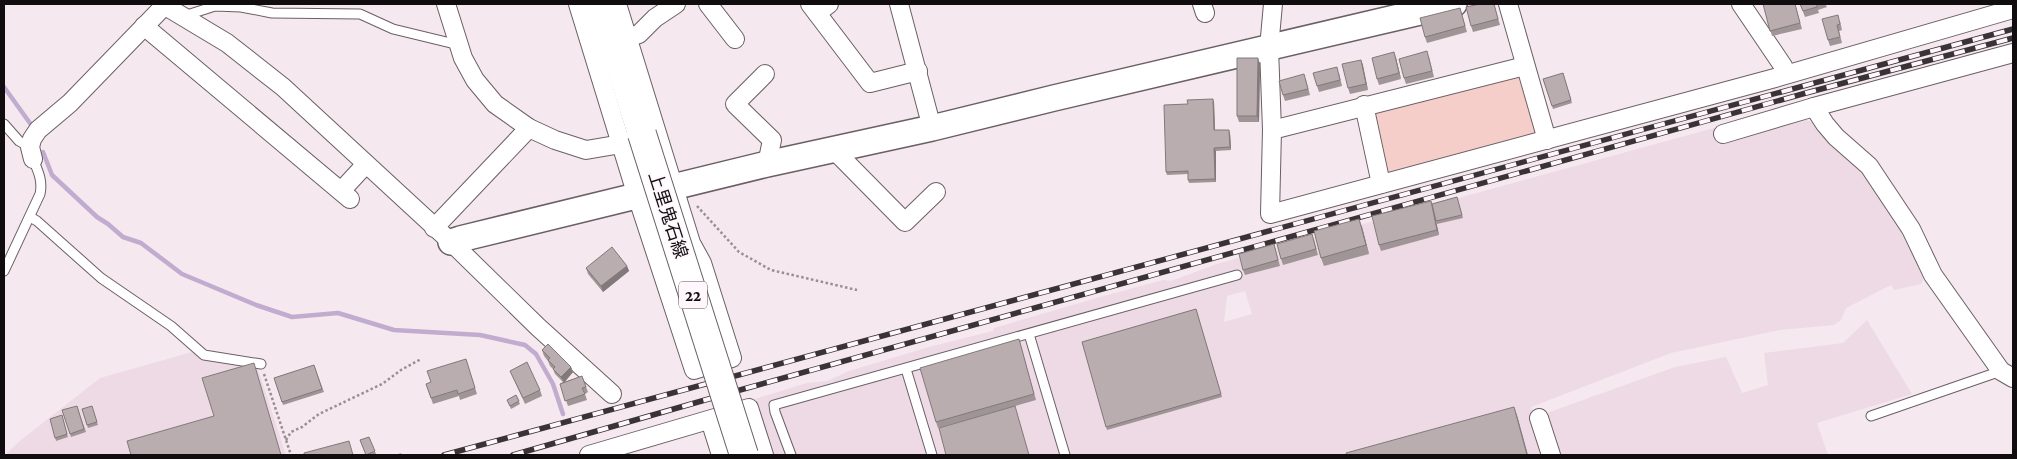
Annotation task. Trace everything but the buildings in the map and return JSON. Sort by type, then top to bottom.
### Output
[{"type":"main road","name":"上里鬼石線","points":[[601,4],[641,138],[744,455]]},
{"type":"street","points":[[32,153],[32,139],[38,130],[70,103],[164,4],[227,43],[283,87],[443,235],[538,327],[612,394]]},
{"type":"street","points":[[446,4],[463,58],[475,80],[496,104],[529,128],[555,140],[586,150],[641,138]]},
{"type":"street","points":[[578,4],[641,138],[682,185],[691,243],[702,262],[732,358],[694,370],[637,196],[641,138],[627,38],[617,4]]},
{"type":"street","points":[[627,38],[639,34],[655,18],[676,4]]},
{"type":"street","points":[[708,4],[735,38]]},
{"type":"street","points":[[899,4],[932,128]]},
{"type":"street","points":[[1273,4],[1269,48],[1272,130],[1270,214],[1547,140],[2013,9]]},
{"type":"street","points":[[443,235],[460,238],[767,164],[932,128],[1047,99],[1454,4]]},
{"type":"street","points":[[1508,4],[1547,140]]},
{"type":"street","points":[[1746,5],[1786,74]]},
{"type":"street","points":[[819,7],[870,83],[918,71]]},
{"type":"street","points":[[144,26],[346,195],[366,164]]},
{"type":"street","points":[[1723,134],[1814,107],[2013,53]]},
{"type":"street","points":[[1272,130],[1364,105],[1525,66]]},
{"type":"street","points":[[765,74],[735,104],[772,140],[767,164]]},
{"type":"street","points":[[1364,105],[1381,184]]},
{"type":"street","points":[[1814,107],[1836,137],[1869,166],[1911,229],[1933,275],[2007,375]]},
{"type":"street","points":[[443,235],[529,128]]},
{"type":"street","points":[[834,150],[905,222],[936,192]]},
{"type":"street","points":[[589,455],[748,408],[764,455]]},
{"type":"street","points":[[1539,418],[1550,455]]},
{"type":"street","points":[[710,420],[721,455]]},
{"type":"lane","points":[[184,16],[215,6],[241,7],[272,13],[360,14],[393,30],[459,45]]},
{"type":"lane","points":[[4,124],[32,153],[42,185],[30,217],[4,271]]},
{"type":"lane","points":[[30,217],[37,221],[101,278],[171,326],[204,355],[261,364]]},
{"type":"lane","points":[[791,455],[774,405],[1236,275]]},
{"type":"lane","points":[[1029,334],[1065,455]]},
{"type":"lane","points":[[906,368],[932,455]]},
{"type":"lane","points":[[1871,416],[2007,375]]},
{"type":"path","points":[[682,185],[696,204],[739,252],[772,270],[857,290]]},
{"type":"path","points":[[286,440],[291,432],[319,414],[382,384],[401,370],[421,359]]},
{"type":"path","points":[[261,364],[291,455]]},
{"type":"shaded area","points":[[1516,77],[1524,80],[1538,129],[1532,136],[1392,176],[1382,171],[1370,115],[1375,109]]},
{"type":"shaded area","points":[[1803,119],[1812,122],[1859,167],[1901,231],[1924,278],[1921,284],[1894,290],[1891,285],[1846,308],[1841,320],[1834,325],[1780,330],[1671,353],[1531,407],[1546,455],[773,455],[755,399],[807,383],[827,381],[849,371],[929,347],[993,331],[994,328],[1100,297],[1163,280],[1171,281],[1217,264],[1714,128],[1719,145]],"holes":[[[1245,291],[1252,314],[1224,322],[1227,296]]]},
{"type":"shaded area","points":[[1867,320],[1912,394],[1817,423],[1828,455],[1557,455],[1545,418],[1547,413],[1675,367],[1726,357],[1742,393],[1768,385],[1764,353],[1843,343]]},
{"type":"shaded area","points":[[192,352],[202,359],[211,362],[256,366],[286,455],[8,455],[7,453],[21,440],[100,378]]},
{"type":"waterway","points":[[4,87],[32,126]]},
{"type":"waterway","points":[[43,152],[52,175],[97,217],[123,237],[141,243],[182,274],[256,305],[292,317],[338,313],[394,330],[480,335],[525,345],[536,354],[553,384],[563,414]]},
{"type":"railway","points":[[444,455],[2013,29]]},
{"type":"railway","points":[[513,455],[1806,93],[2013,38]]}]
